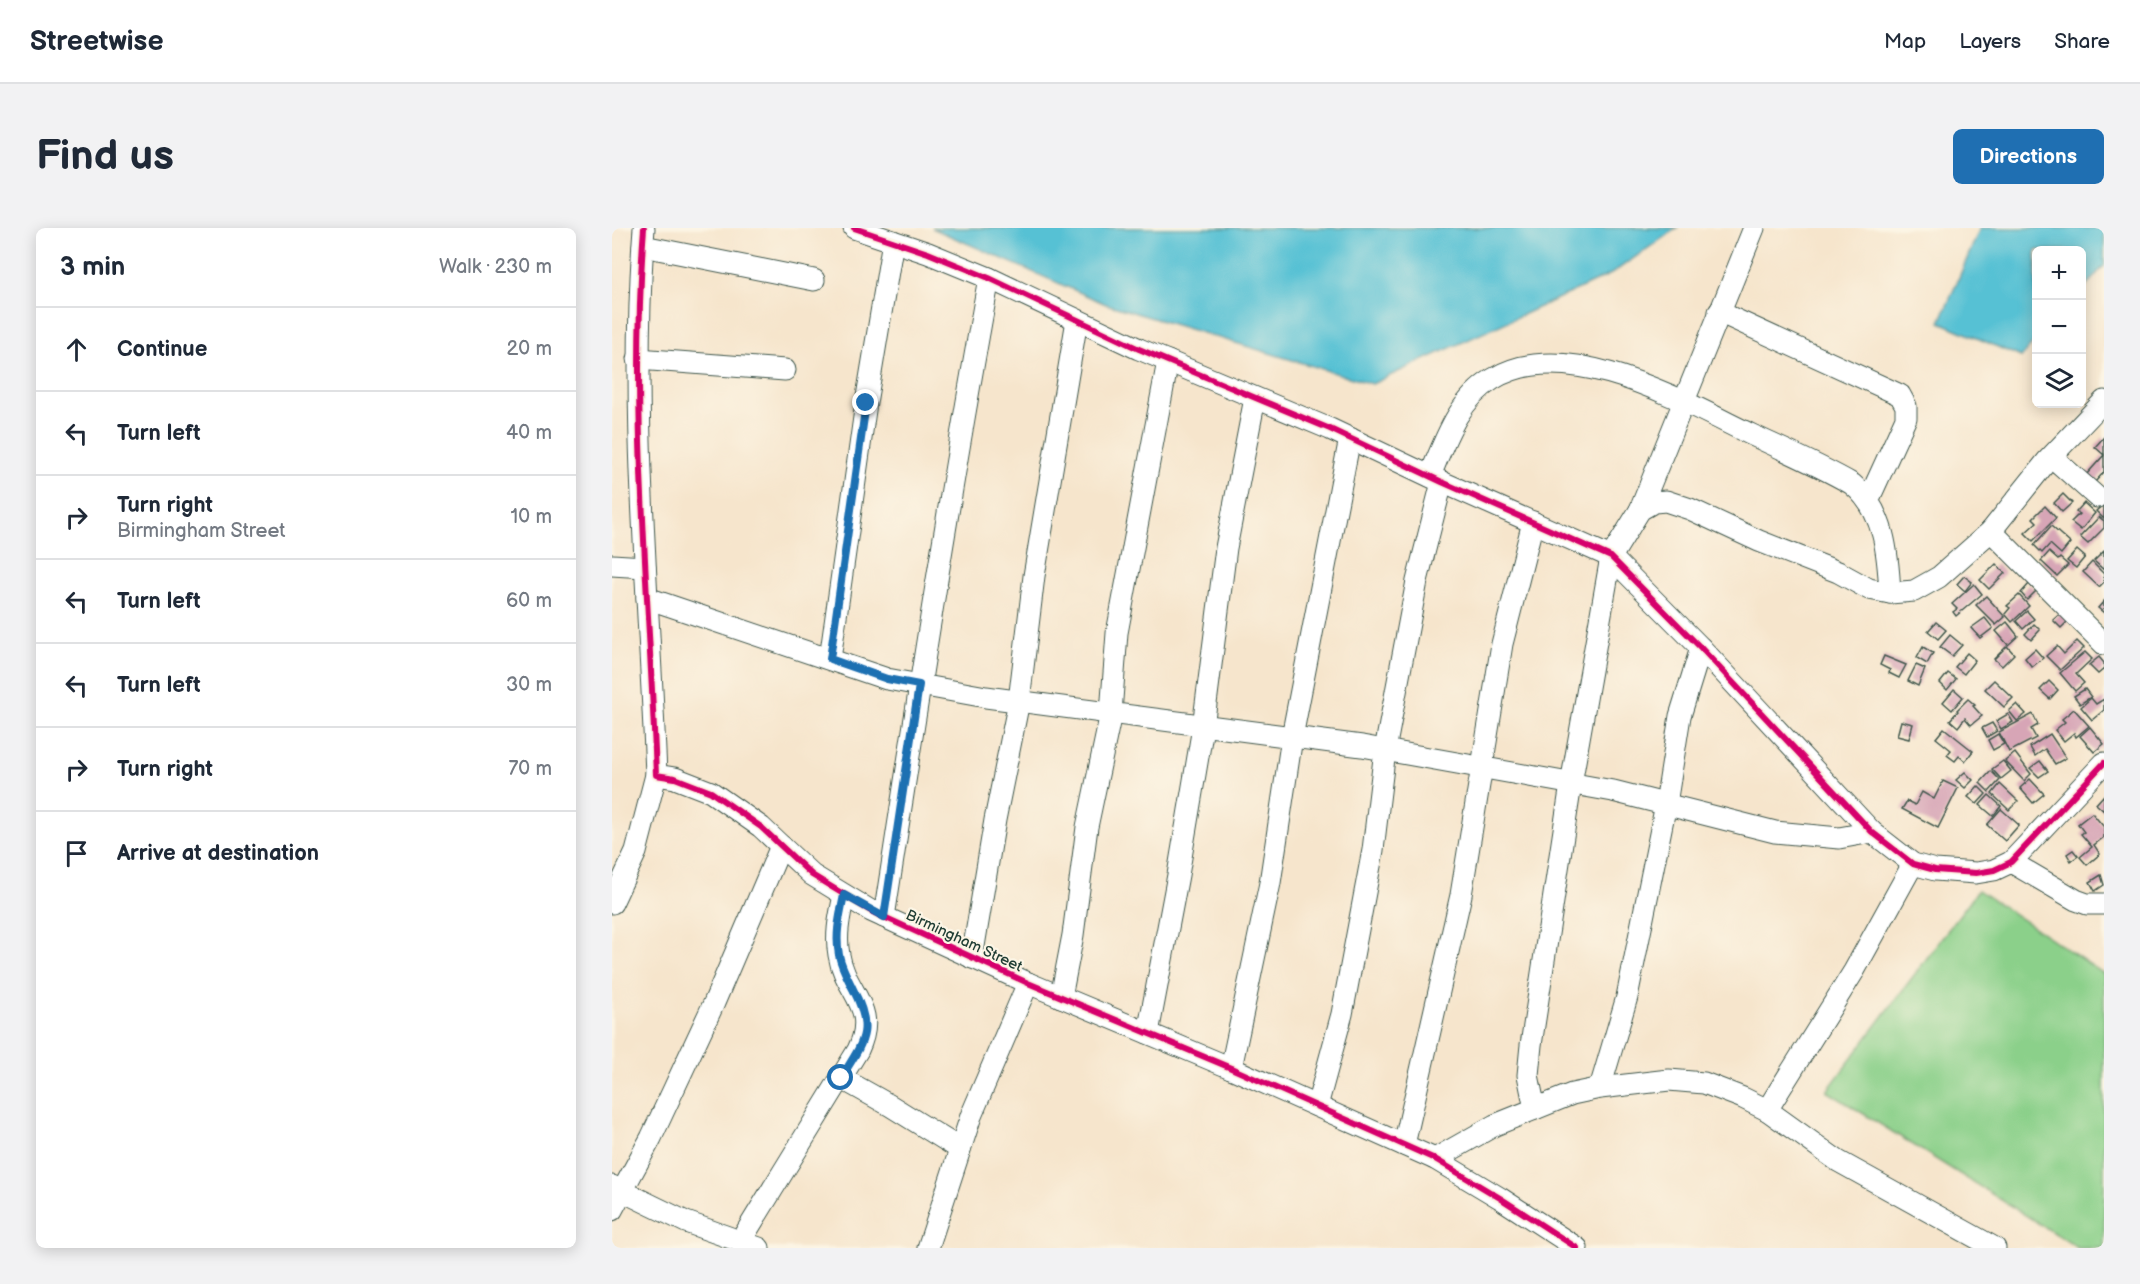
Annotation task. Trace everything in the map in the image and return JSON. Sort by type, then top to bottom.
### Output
[{"type":"street","points":[[854,228],[928,253],[989,278],[1168,361],[1350,438],[1611,557],[1701,648],[1872,832],[1913,864],[1935,870],[1976,873],[1994,870],[2011,862],[2104,763]]},
{"type":"street","points":[[1534,1108],[1528,1075],[1531,1045],[1571,784],[1611,557],[1640,510],[1754,228]]},
{"type":"street","points":[[612,903],[636,852],[656,775],[645,567],[638,359],[643,237],[814,280]]},
{"type":"street","points":[[830,659],[866,403],[893,241]]},
{"type":"street","points":[[884,917],[919,685],[966,401],[989,278]]},
{"type":"street","points":[[1719,312],[1900,395],[1906,406],[1906,418],[1868,501]]},
{"type":"street","points":[[972,958],[995,820],[1019,701],[1034,576],[1077,320]]},
{"type":"street","points":[[638,359],[785,370]]},
{"type":"street","points":[[1061,997],[1073,934],[1087,826],[1111,713],[1117,633],[1168,361]]},
{"type":"street","points":[[1317,1106],[1342,1014],[1373,850],[1385,750],[1436,479],[1454,422],[1470,396],[1492,379],[1514,368],[1545,363],[1599,371],[1641,383],[1683,402],[1841,478],[1861,491],[1874,510],[1888,557],[1890,593]]},
{"type":"street","points":[[1148,1033],[1203,727],[1226,548],[1255,398]]},
{"type":"street","points":[[1640,510],[1654,502],[1666,501],[1838,572],[1869,589],[1890,593],[1914,591],[1927,585],[1991,531],[2052,457],[2104,401]]},
{"type":"street","points":[[1231,1068],[1270,883],[1292,737],[1350,438]]},
{"type":"street","points":[[2052,457],[2097,497]]},
{"type":"street","points":[[1404,1145],[1461,895],[1480,767],[1502,644],[1533,522]]},
{"type":"street","points":[[1991,531],[2104,644]]},
{"type":"street","points":[[612,565],[645,567]]},
{"type":"street","points":[[647,598],[887,679],[1019,701],[1385,750],[1613,791],[1775,832],[1839,838],[1872,832]]},
{"type":"street","points":[[1600,1088],[1627,997],[1666,804],[1680,716],[1701,648]]},
{"type":"street","name":"Birmingham Street","points":[[656,775],[685,781],[711,792],[761,827],[812,875],[884,917],[1028,984],[1231,1068],[1435,1159],[1577,1248]]},
{"type":"street","points":[[612,1210],[617,1188],[651,1138],[714,1003],[781,846]]},
{"type":"street","points":[[2011,862],[2064,895],[2098,900],[2104,921]]},
{"type":"street","points":[[1767,1110],[1854,971],[1913,864]]},
{"type":"street","points":[[617,1188],[686,1222],[750,1245],[865,1036],[866,1027],[862,1006],[839,957],[837,934],[844,895]]},
{"type":"street","points":[[928,1248],[975,1106],[1028,984]]},
{"type":"street","points":[[841,1078],[960,1149]]},
{"type":"street","points":[[1435,1159],[1495,1125],[1572,1094],[1600,1088],[1669,1080],[1704,1083],[1767,1110],[1838,1161],[1995,1248]]},
{"type":"green space","points":[[1978,890],[2104,974],[2104,1248],[2078,1248],[1827,1091]]},
{"type":"water","points":[[932,228],[1677,228],[1611,274],[1372,384],[1106,304]]},
{"type":"water","points":[[1980,228],[2104,228],[2104,266],[2086,286],[2086,246],[2032,246],[2032,345],[2021,357],[1940,322]]},
{"type":"building","points":[[2104,437],[2104,455],[2095,447]]},
{"type":"building","points":[[2104,455],[2104,472],[2095,482],[2086,475]]},
{"type":"building","points":[[2063,494],[2072,503],[2062,512],[2054,503]]},
{"type":"building","points":[[2084,503],[2095,513],[2081,530],[2071,522],[2079,514],[2076,512]]},
{"type":"building","points":[[2104,504],[2104,519],[2096,511]]},
{"type":"building","points":[[2045,506],[2056,518],[2033,541],[2025,533],[2037,522],[2033,518]]},
{"type":"building","points":[[2099,517],[2104,521],[2104,528],[2088,544],[2080,537]]},
{"type":"building","points":[[2051,526],[2070,543],[2061,554],[2050,544],[2042,553],[2034,545]]},
{"type":"building","points":[[2077,550],[2085,557],[2076,568],[2067,561]]},
{"type":"building","points":[[2104,551],[2104,570],[2094,561]]},
{"type":"building","points":[[2049,552],[2068,565],[2057,576],[2041,561]]},
{"type":"building","points":[[2092,562],[2104,574],[2104,582],[2099,587],[2083,572]]},
{"type":"building","points":[[1996,564],[2005,573],[1989,589],[1980,580]]},
{"type":"building","points":[[1964,576],[1972,582],[1965,591],[1957,584]]},
{"type":"building","points":[[1974,584],[1982,594],[1956,616],[1953,612],[1957,609],[1952,604]]},
{"type":"building","points":[[2029,584],[2036,591],[2027,600],[2021,593]]},
{"type":"building","points":[[2019,595],[2029,606],[2012,622],[2005,614],[2010,608],[2007,606]]},
{"type":"building","points":[[1986,596],[2005,617],[1996,625],[1976,605]]},
{"type":"building","points":[[2104,601],[2104,613],[2098,608]]},
{"type":"building","points":[[2064,610],[2071,618],[2061,628],[2053,620]]},
{"type":"building","points":[[2027,611],[2034,619],[2023,629],[2016,621]]},
{"type":"building","points":[[1985,618],[1993,628],[1980,638],[1971,628]]},
{"type":"building","points":[[1936,622],[1946,630],[1938,639],[1928,631]]},
{"type":"building","points":[[2007,622],[2018,636],[2008,645],[1996,631]]},
{"type":"building","points":[[2034,624],[2040,630],[2031,640],[2025,634]]},
{"type":"building","points":[[1950,635],[1962,645],[1952,656],[1940,647]]},
{"type":"building","points":[[2077,641],[2084,648],[2060,670],[2046,656],[2057,646],[2064,654]]},
{"type":"building","points":[[2007,646],[2014,654],[2002,666],[1994,659]]},
{"type":"building","points":[[1923,647],[1933,653],[1927,664],[1917,658]]},
{"type":"building","points":[[2035,649],[2043,658],[2032,667],[2025,658]]},
{"type":"building","points":[[2085,652],[2092,659],[2076,674],[2084,683],[2075,691],[2060,673]]},
{"type":"building","points":[[1967,653],[1975,660],[1964,674],[1955,667]]},
{"type":"building","points":[[1884,656],[1906,665],[1899,678],[1880,665]]},
{"type":"building","points":[[2099,657],[2104,663],[2104,669],[2098,674],[2089,665]]},
{"type":"building","points":[[1916,665],[1925,669],[1918,686],[1908,681]]},
{"type":"building","points":[[1948,673],[1956,679],[1947,690],[1940,683]]},
{"type":"building","points":[[1994,680],[2013,698],[2004,707],[1985,689]]},
{"type":"building","points":[[2049,681],[2058,690],[2050,699],[2040,690]]},
{"type":"building","points":[[1954,689],[1963,697],[1952,710],[1943,702]]},
{"type":"building","points":[[2085,689],[2091,697],[2080,704],[2074,696]]},
{"type":"building","points":[[2091,698],[2096,704],[2104,699],[2104,710],[2092,720],[2081,707]]},
{"type":"building","points":[[1968,699],[1982,716],[1971,725],[1965,718],[1958,727],[1950,720]]},
{"type":"building","points":[[2017,704],[2026,714],[2017,721],[2009,711]]},
{"type":"building","points":[[2074,709],[2089,726],[2076,737],[2074,733],[2064,741],[2055,730],[2065,722],[2062,719]]},
{"type":"building","points":[[2008,714],[2013,722],[2001,729],[1996,721]]},
{"type":"building","points":[[2033,714],[2038,725],[2031,729],[2036,738],[2009,752],[1999,732]]},
{"type":"building","points":[[1901,721],[1913,724],[1909,739],[1897,736]]},
{"type":"building","points":[[1992,723],[1997,731],[1987,737],[1982,728]]},
{"type":"building","points":[[2090,727],[2104,744],[2094,752],[2080,736]]},
{"type":"building","points":[[1944,728],[1973,751],[1965,761],[1959,756],[1955,761],[1947,755],[1951,750],[1936,738]]},
{"type":"building","points":[[1998,734],[2004,744],[1993,750],[1988,740]]},
{"type":"building","points":[[2050,734],[2066,758],[2055,764],[2045,749],[2035,756],[2030,747]]},
{"type":"building","points":[[2015,753],[2031,774],[2024,781],[2005,761]]},
{"type":"building","points":[[2003,761],[2011,771],[2001,779],[1992,769]]},
{"type":"building","points":[[2040,761],[2048,771],[2039,777],[2030,768]]},
{"type":"building","points":[[1991,771],[2000,780],[1989,792],[1980,783]]},
{"type":"building","points":[[1965,772],[1973,780],[1965,788],[1956,780]]},
{"type":"building","points":[[2030,779],[2044,794],[2033,803],[2020,788]]},
{"type":"building","points":[[1943,781],[1958,788],[1938,828],[1902,809],[1907,801],[1915,805],[1922,792],[1934,799]]},
{"type":"building","points":[[2000,784],[2018,801],[2009,810],[1992,794]]},
{"type":"building","points":[[1978,786],[1986,794],[1977,804],[1968,797]]},
{"type":"building","points":[[1989,795],[2001,806],[1993,816],[1980,805]]},
{"type":"building","points":[[2104,795],[2104,811],[2096,804]]},
{"type":"building","points":[[2001,809],[2019,825],[2005,841],[1987,825]]},
{"type":"building","points":[[2092,813],[2104,827],[2104,837],[2094,845],[2100,854],[2087,865],[2080,857],[2092,847],[2081,834],[2084,832],[2078,824]]},
{"type":"building","points":[[2073,850],[2078,856],[2071,861],[2067,854]]},
{"type":"building","points":[[2101,875],[2104,885],[2095,891],[2090,882]]},
{"type":"cycle path","points":[[644,228],[640,296],[640,433],[656,775],[675,778],[711,792],[761,827],[812,875],[871,911],[1028,983],[1231,1068],[1435,1159],[1577,1248]]},
{"type":"cycle path","points":[[854,228],[928,253],[989,278],[1139,349],[1330,429],[1442,482],[1611,557],[1701,648],[1872,832],[1913,864],[1935,870],[1976,873],[1994,870],[2011,862],[2104,763]]},
{"type":"route","points":[[841,1078],[865,1036],[866,1027],[862,1006],[839,957],[837,934],[844,895],[884,917],[919,685],[887,679],[830,659],[866,403]]}]
